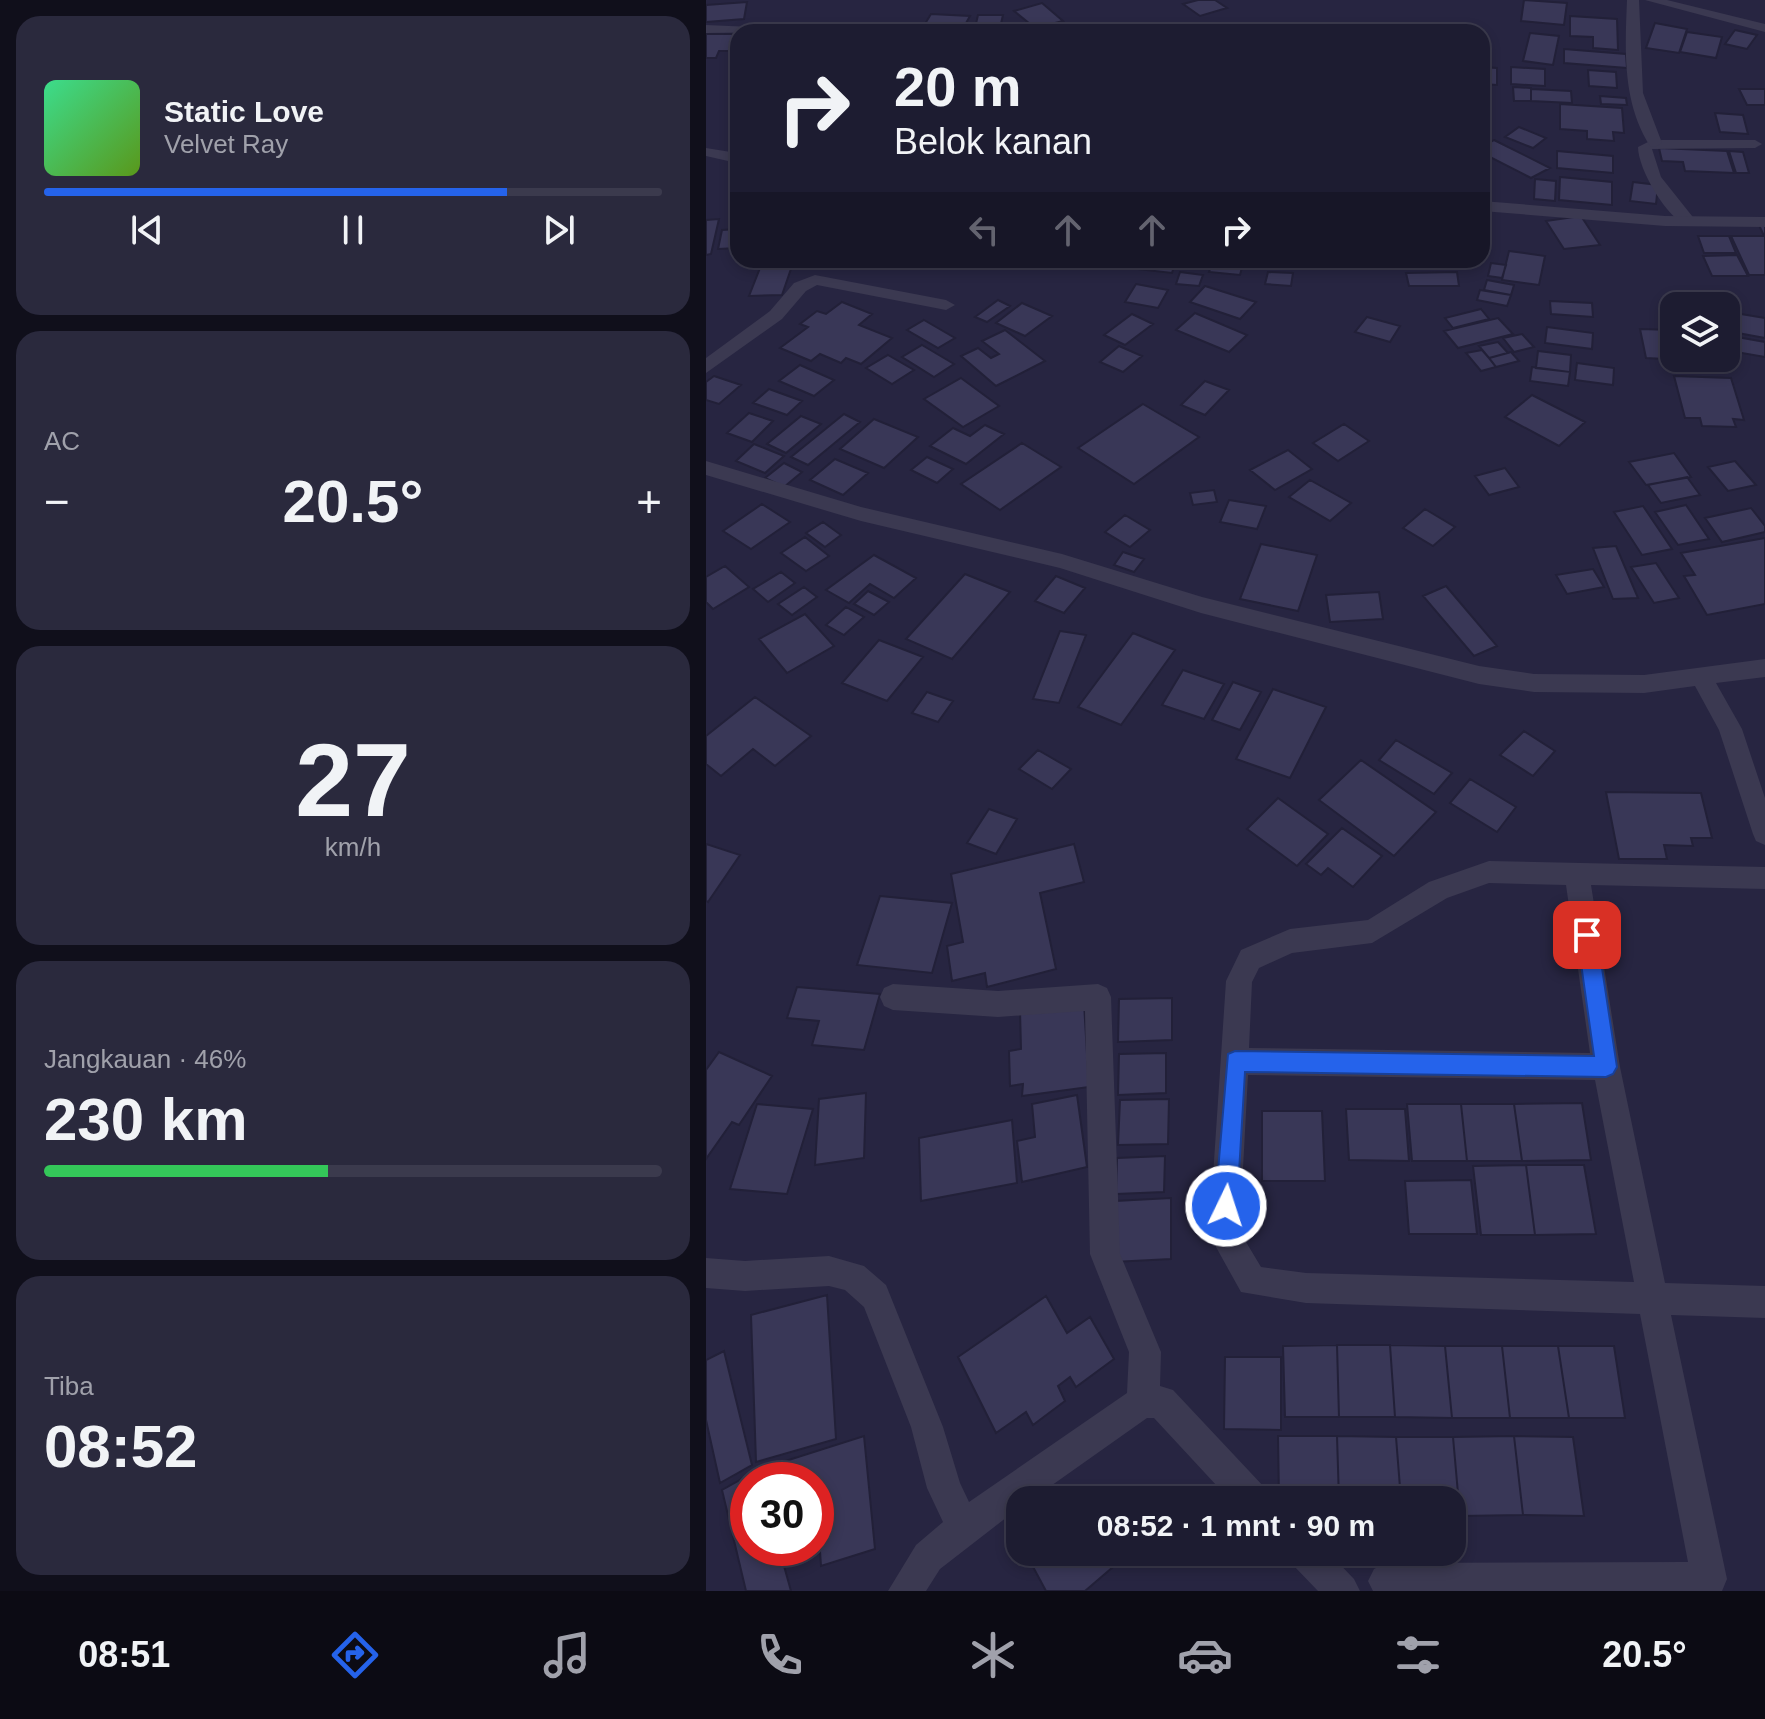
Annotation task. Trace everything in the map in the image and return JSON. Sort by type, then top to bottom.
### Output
[{"type":"street","points":[[1633,0],[1635,93],[1646,131],[1655,143]]},
{"type":"street","points":[[1651,0],[1765,28]]},
{"type":"street","points":[[706,29],[730,30]]},
{"type":"street","points":[[1688,221],[1658,184],[1643,153],[1645,147],[1655,143],[1755,144]]},
{"type":"street","points":[[706,152],[730,156]]},
{"type":"street","points":[[1490,207],[1688,221],[1765,222]]},
{"type":"street","points":[[706,367],[776,315],[800,287],[815,280],[946,305]]},
{"type":"street","points":[[706,468],[861,514],[1062,561],[1201,605],[1479,675],[1534,683],[1644,684],[1765,668]]},
{"type":"street","points":[[1701,676],[1730,729],[1765,834]]},
{"type":"street","points":[[1765,878],[1489,872],[1438,890],[1372,931],[1290,941],[1250,959],[1239,981],[1226,1206],[1231,1247],[1252,1281],[1306,1288],[1765,1302]]},
{"type":"street","points":[[1386,1581],[1709,1579],[1606,1067],[1577,876]]},
{"type":"street","points":[[893,997],[998,1004],[1098,997],[1105,1254],[1145,1352],[1143,1401]]},
{"type":"street","points":[[1235,1061],[1606,1067]]},
{"type":"street","points":[[706,1273],[745,1276],[829,1271],[853,1277],[875,1296],[927,1427],[944,1488],[963,1527]]},
{"type":"street","points":[[906,1591],[928,1557],[963,1527],[1143,1401],[1161,1402],[1240,1486]]},
{"type":"street","points":[[1318,1566],[1342,1591]]},
{"type":"building","points":[[1215,0],[1227,8],[1200,16],[1183,4]]},
{"type":"building","points":[[1524,0],[1567,3],[1564,25],[1521,21]]},
{"type":"building","points":[[747,2],[744,19],[706,22],[706,5]]},
{"type":"building","points":[[1042,3],[1063,21],[1030,24],[1014,11]]},
{"type":"building","points":[[931,14],[970,16],[966,24],[925,24]]},
{"type":"building","points":[[978,15],[1003,15],[1001,24],[976,24]]},
{"type":"building","points":[[1570,16],[1617,19],[1618,50],[1593,48],[1593,37],[1570,36]]},
{"type":"building","points":[[1655,23],[1687,29],[1679,53],[1646,48]]},
{"type":"building","points":[[1735,30],[1757,35],[1747,49],[1725,44]]},
{"type":"building","points":[[1687,32],[1722,37],[1716,58],[1680,52]]},
{"type":"building","points":[[1530,33],[1559,36],[1553,65],[1523,61]]},
{"type":"building","points":[[706,34],[730,34],[730,51],[719,51],[716,58],[706,58]]},
{"type":"building","points":[[1564,49],[1626,54],[1627,68],[1564,63]]},
{"type":"building","points":[[1511,67],[1545,69],[1545,86],[1511,84]]},
{"type":"building","points":[[1490,68],[1497,68],[1497,85],[1490,85]]},
{"type":"building","points":[[1588,70],[1616,72],[1617,88],[1589,86]]},
{"type":"building","points":[[1513,87],[1531,88],[1531,101],[1514,101]]},
{"type":"building","points":[[1531,89],[1571,91],[1572,103],[1531,101]]},
{"type":"building","points":[[1739,89],[1765,89],[1765,105],[1747,105]]},
{"type":"building","points":[[1600,96],[1626,98],[1627,105],[1601,104]]},
{"type":"building","points":[[1560,104],[1622,108],[1624,133],[1613,132],[1614,141],[1587,139],[1587,131],[1560,129]]},
{"type":"building","points":[[1715,113],[1743,115],[1748,134],[1720,132]]},
{"type":"building","points":[[1519,127],[1546,138],[1533,148],[1505,137]]},
{"type":"building","points":[[1494,140],[1550,168],[1531,178],[1490,157],[1490,142]]},
{"type":"building","points":[[1659,148],[1727,151],[1734,173],[1685,171],[1683,162],[1662,161]]},
{"type":"building","points":[[1557,151],[1613,156],[1613,173],[1557,168]]},
{"type":"building","points":[[1729,151],[1743,152],[1749,173],[1736,173]]},
{"type":"building","points":[[1560,177],[1612,182],[1612,205],[1559,200]]},
{"type":"building","points":[[1535,179],[1556,181],[1555,201],[1534,199]]},
{"type":"building","points":[[1633,182],[1658,185],[1656,204],[1630,201]]},
{"type":"building","points":[[1581,216],[1600,245],[1564,249],[1546,221]]},
{"type":"building","points":[[719,219],[711,254],[706,255],[706,220]]},
{"type":"building","points":[[1759,225],[1765,225],[1765,275],[1749,275],[1731,236],[1764,236]]},
{"type":"building","points":[[722,230],[730,230],[730,248],[718,249]]},
{"type":"building","points":[[1698,236],[1729,236],[1736,253],[1704,253]]},
{"type":"building","points":[[1509,251],[1545,256],[1539,285],[1502,280]]},
{"type":"building","points":[[1737,255],[1748,276],[1712,276],[1703,256]]},
{"type":"building","points":[[1491,263],[1506,265],[1502,278],[1488,276]]},
{"type":"building","points":[[760,268],[791,268],[782,295],[749,296]]},
{"type":"building","points":[[1137,268],[1174,268],[1172,273]]},
{"type":"building","points":[[1210,268],[1242,268],[1240,275],[1209,272]]},
{"type":"building","points":[[1180,272],[1203,275],[1199,286],[1176,284]]},
{"type":"building","points":[[1268,272],[1293,273],[1291,286],[1265,284]]},
{"type":"building","points":[[1457,272],[1459,286],[1409,286],[1406,273]]},
{"type":"building","points":[[1487,280],[1514,285],[1511,295],[1484,290]]},
{"type":"building","points":[[1136,284],[1168,290],[1158,308],[1125,302]]},
{"type":"building","points":[[1205,286],[1256,302],[1240,319],[1190,302]]},
{"type":"building","points":[[1480,290],[1511,295],[1507,306],[1477,300]]},
{"type":"building","points":[[998,300],[1010,306],[987,322],[975,317]]},
{"type":"building","points":[[1550,301],[1592,303],[1593,317],[1551,314]]},
{"type":"building","points":[[842,302],[872,314],[859,325],[892,338],[861,364],[846,358],[841,363],[820,354],[811,361],[780,348],[808,327],[800,324],[817,311],[826,314]]},
{"type":"building","points":[[1022,303],[1052,316],[1025,336],[996,323]]},
{"type":"building","points":[[1481,309],[1489,319],[1453,328],[1445,318]]},
{"type":"building","points":[[1195,313],[1247,335],[1229,352],[1176,330]]},
{"type":"building","points":[[1132,314],[1153,324],[1125,345],[1104,335]]},
{"type":"building","points":[[1740,314],[1765,318],[1765,338],[1740,333]]},
{"type":"building","points":[[1367,317],[1400,326],[1390,342],[1355,332]]},
{"type":"building","points":[[1498,318],[1513,334],[1458,348],[1444,331]]},
{"type":"building","points":[[924,320],[955,338],[938,348],[907,330]]},
{"type":"building","points":[[1547,327],[1593,333],[1592,349],[1545,343]]},
{"type":"building","points":[[1640,329],[1660,330],[1660,359],[1646,358]]},
{"type":"building","points":[[1005,330],[1045,361],[996,386],[961,356],[978,348],[991,358],[999,354],[982,341]]},
{"type":"building","points":[[1522,334],[1534,347],[1514,352],[1503,338]]},
{"type":"building","points":[[1740,338],[1765,342],[1765,357],[1740,353]]},
{"type":"building","points":[[1498,342],[1508,353],[1489,358],[1479,346]]},
{"type":"building","points":[[922,345],[954,364],[934,377],[902,357]]},
{"type":"building","points":[[1119,346],[1142,356],[1123,372],[1100,362]]},
{"type":"building","points":[[1482,350],[1496,367],[1481,371],[1466,353]]},
{"type":"building","points":[[1538,351],[1571,355],[1570,372],[1536,368]]},
{"type":"building","points":[[1511,352],[1519,361],[1496,367],[1489,358]]},
{"type":"building","points":[[888,355],[914,370],[892,384],[866,368]]},
{"type":"building","points":[[1577,363],[1614,368],[1613,385],[1575,380]]},
{"type":"building","points":[[800,365],[834,380],[814,396],[779,381]]},
{"type":"building","points":[[1532,367],[1570,372],[1568,386],[1530,381]]},
{"type":"building","points":[[714,376],[741,385],[719,404],[706,400],[706,382]]},
{"type":"building","points":[[1674,376],[1731,378],[1744,420],[1733,419],[1736,427],[1702,426],[1700,418],[1685,418]]},
{"type":"building","points":[[961,378],[999,406],[963,427],[924,399]]},
{"type":"building","points":[[1205,381],[1229,390],[1205,415],[1181,405]]},
{"type":"building","points":[[769,389],[802,401],[787,415],[753,403]]},
{"type":"building","points":[[1532,395],[1585,422],[1559,446],[1505,417]]},
{"type":"building","points":[[1143,404],[1199,437],[1134,484],[1078,448]]},
{"type":"building","points":[[749,413],[773,421],[752,442],[727,433]]},
{"type":"building","points":[[844,414],[860,422],[808,465],[791,457]]},
{"type":"building","points":[[801,416],[821,424],[786,453],[767,444]]},
{"type":"building","points":[[874,419],[918,437],[884,468],[840,449]]},
{"type":"building","points":[[1344,424],[1369,441],[1338,461],[1313,443]]},
{"type":"building","points":[[985,425],[1004,434],[966,464],[930,446],[953,428],[970,436]]},
{"type":"building","points":[[1022,443],[1061,467],[1000,510],[961,484]]},
{"type":"building","points":[[754,444],[784,456],[765,473],[736,461]]},
{"type":"building","points":[[1288,450],[1312,469],[1275,490],[1250,470]]},
{"type":"building","points":[[1674,453],[1691,477],[1646,485],[1629,462]]},
{"type":"building","points":[[927,457],[953,469],[937,483],[911,470]]},
{"type":"building","points":[[835,459],[868,473],[843,495],[810,480]]},
{"type":"building","points":[[1735,461],[1756,485],[1728,491],[1708,467]]},
{"type":"building","points":[[784,463],[802,472],[784,487],[765,478]]},
{"type":"building","points":[[1505,468],[1519,487],[1489,495],[1475,476]]},
{"type":"building","points":[[1687,477],[1700,495],[1661,503],[1648,485]]},
{"type":"building","points":[[1310,480],[1351,503],[1330,521],[1289,497]]},
{"type":"building","points":[[1214,490],[1217,502],[1193,505],[1190,493]]},
{"type":"building","points":[[1229,500],[1266,506],[1257,529],[1220,522]]},
{"type":"building","points":[[762,504],[790,522],[751,549],[723,531]]},
{"type":"building","points":[[1686,505],[1709,539],[1678,545],[1655,512]]},
{"type":"building","points":[[1643,506],[1672,549],[1642,555],[1614,512]]},
{"type":"building","points":[[1751,508],[1765,526],[1765,532],[1722,542],[1705,518]]},
{"type":"building","points":[[1425,509],[1455,527],[1433,546],[1403,528]]},
{"type":"building","points":[[1125,515],[1150,530],[1130,547],[1105,532]]},
{"type":"building","points":[[823,522],[841,535],[825,547],[806,533]]},
{"type":"building","points":[[805,537],[829,556],[806,571],[781,553]]},
{"type":"building","points":[[1765,538],[1765,604],[1707,615],[1684,576],[1695,575],[1681,553]]},
{"type":"building","points":[[1261,544],[1317,555],[1298,611],[1240,599]]},
{"type":"building","points":[[1616,546],[1638,598],[1613,599],[1593,548]]},
{"type":"building","points":[[1123,552],[1144,559],[1134,572],[1114,565]]},
{"type":"building","points":[[874,555],[916,578],[894,598],[870,584],[849,603],[826,590]]},
{"type":"building","points":[[1656,563],[1679,598],[1654,603],[1631,567]]},
{"type":"building","points":[[725,566],[749,587],[713,609],[706,602],[706,577]]},
{"type":"building","points":[[1593,569],[1604,587],[1567,594],[1556,575]]},
{"type":"building","points":[[781,572],[795,583],[768,602],[753,589]]},
{"type":"building","points":[[965,574],[1010,592],[952,659],[906,639]]},
{"type":"building","points":[[1056,576],[1085,588],[1064,613],[1035,601]]},
{"type":"building","points":[[1446,586],[1497,646],[1474,656],[1423,596]]},
{"type":"building","points":[[804,587],[817,597],[792,615],[778,604]]},
{"type":"building","points":[[868,591],[889,602],[874,615],[854,604]]},
{"type":"building","points":[[1379,592],[1383,619],[1330,622],[1326,595]]},
{"type":"building","points":[[846,607],[864,617],[844,635],[826,625]]},
{"type":"building","points":[[805,614],[834,646],[787,673],[759,639]]},
{"type":"building","points":[[1060,631],[1086,635],[1059,703],[1033,699]]},
{"type":"building","points":[[1133,633],[1175,650],[1121,725],[1078,707]]},
{"type":"building","points":[[879,640],[923,657],[887,701],[842,683]]},
{"type":"building","points":[[1183,670],[1224,684],[1204,719],[1162,705]]},
{"type":"building","points":[[1233,682],[1261,692],[1240,730],[1212,720]]},
{"type":"building","points":[[1273,689],[1326,707],[1290,778],[1236,759]]},
{"type":"building","points":[[927,692],[953,701],[938,722],[912,713]]},
{"type":"building","points":[[755,697],[811,736],[775,766],[753,749],[721,776],[706,764],[706,736]]},
{"type":"building","points":[[1524,731],[1555,751],[1533,776],[1500,755]]},
{"type":"building","points":[[1396,740],[1452,773],[1434,794],[1379,760]]},
{"type":"building","points":[[1038,750],[1071,769],[1052,789],[1019,769]]},
{"type":"building","points":[[1361,760],[1436,812],[1394,856],[1319,800]]},
{"type":"building","points":[[1470,779],[1516,807],[1497,832],[1450,803]]},
{"type":"building","points":[[1606,792],[1701,793],[1712,838],[1691,838],[1693,846],[1664,845],[1667,859],[1619,859]]},
{"type":"building","points":[[1278,798],[1328,834],[1297,866],[1247,829]]},
{"type":"building","points":[[989,809],[1017,819],[996,854],[967,843]]},
{"type":"building","points":[[1342,828],[1382,856],[1353,887],[1328,868],[1321,875],[1306,864]]},
{"type":"building","points":[[706,844],[740,855],[708,902],[706,901]]},
{"type":"building","points":[[1074,844],[1084,882],[1040,893],[1056,969],[987,987],[985,973],[952,981],[947,946],[963,942],[951,874]]},
{"type":"building","points":[[880,896],[952,903],[932,973],[857,965]]},
{"type":"building","points":[[797,987],[880,994],[864,1050],[812,1045],[819,1021],[787,1018]]},
{"type":"building","points":[[1172,998],[1172,1040],[1118,1042],[1119,999]]},
{"type":"building","points":[[1084,1003],[1089,1087],[1022,1096],[1023,1084],[1010,1086],[1009,1051],[1021,1049],[1020,1011]]},
{"type":"building","points":[[719,1052],[772,1076],[739,1125],[732,1122],[706,1159],[706,1070]]},
{"type":"building","points":[[1166,1053],[1166,1093],[1118,1095],[1119,1054]]},
{"type":"building","points":[[866,1093],[864,1158],[815,1165],[819,1099]]},
{"type":"building","points":[[1077,1095],[1087,1167],[1022,1182],[1017,1141],[1035,1137],[1032,1104]]},
{"type":"building","points":[[1169,1099],[1168,1144],[1118,1145],[1120,1100]]},
{"type":"building","points":[[1582,1103],[1591,1160],[1522,1161],[1514,1104]]},
{"type":"building","points":[[757,1104],[813,1109],[787,1194],[730,1189]]},
{"type":"building","points":[[1407,1104],[1461,1104],[1467,1161],[1412,1161]]},
{"type":"building","points":[[1461,1104],[1514,1104],[1522,1161],[1467,1161]]},
{"type":"building","points":[[1346,1109],[1405,1109],[1409,1161],[1349,1160]]},
{"type":"building","points":[[1262,1111],[1322,1111],[1325,1181],[1262,1181]]},
{"type":"building","points":[[1012,1120],[1017,1183],[921,1201],[919,1138]]},
{"type":"building","points":[[1165,1156],[1164,1192],[1116,1194],[1117,1158]]},
{"type":"building","points":[[1526,1165],[1535,1235],[1481,1235],[1473,1166]]},
{"type":"building","points":[[1526,1165],[1584,1165],[1596,1234],[1535,1235]]},
{"type":"building","points":[[1471,1180],[1477,1234],[1409,1234],[1405,1181]]},
{"type":"building","points":[[1171,1198],[1171,1259],[1113,1262],[1115,1201]]},
{"type":"building","points":[[827,1295],[836,1439],[756,1462],[751,1315]]},
{"type":"building","points":[[1046,1296],[1067,1333],[1090,1317],[1114,1359],[1076,1387],[1070,1377],[1058,1386],[1065,1401],[1033,1425],[1026,1412],[996,1433],[958,1357]]},
{"type":"building","points":[[1337,1345],[1339,1417],[1285,1417],[1283,1346]]},
{"type":"building","points":[[1337,1345],[1390,1345],[1395,1417],[1339,1417]]},
{"type":"building","points":[[1390,1345],[1445,1346],[1452,1418],[1395,1417]]},
{"type":"building","points":[[1445,1346],[1502,1346],[1510,1418],[1452,1418]]},
{"type":"building","points":[[1502,1346],[1558,1346],[1569,1418],[1510,1418]]},
{"type":"building","points":[[1558,1346],[1614,1346],[1625,1418],[1569,1418]]},
{"type":"building","points":[[724,1351],[751,1462],[730,1462],[730,1477],[720,1483],[706,1420],[706,1360]]},
{"type":"building","points":[[1225,1357],[1281,1357],[1281,1430],[1224,1429]]},
{"type":"building","points":[[864,1436],[875,1549],[834,1562],[834,1462],[782,1462]]},
{"type":"building","points":[[1278,1436],[1337,1436],[1339,1486],[1279,1486]]},
{"type":"building","points":[[1337,1436],[1396,1437],[1400,1486],[1339,1486]]},
{"type":"building","points":[[1514,1436],[1523,1515],[1466,1516],[1466,1486],[1457,1486],[1453,1437]]},
{"type":"building","points":[[1514,1436],[1573,1437],[1584,1516],[1523,1515]]},
{"type":"building","points":[[1396,1437],[1453,1437],[1457,1486],[1400,1486]]},
{"type":"building","points":[[730,1486],[730,1524],[722,1490]]},
{"type":"building","points":[[740,1566],[784,1566],[791,1591],[746,1591]]},
{"type":"building","points":[[1033,1566],[1114,1566],[1085,1591],[1046,1591]]},
{"type":"route","points":[[1226,1206],[1235,1061],[1606,1067],[1587,935]]}]
